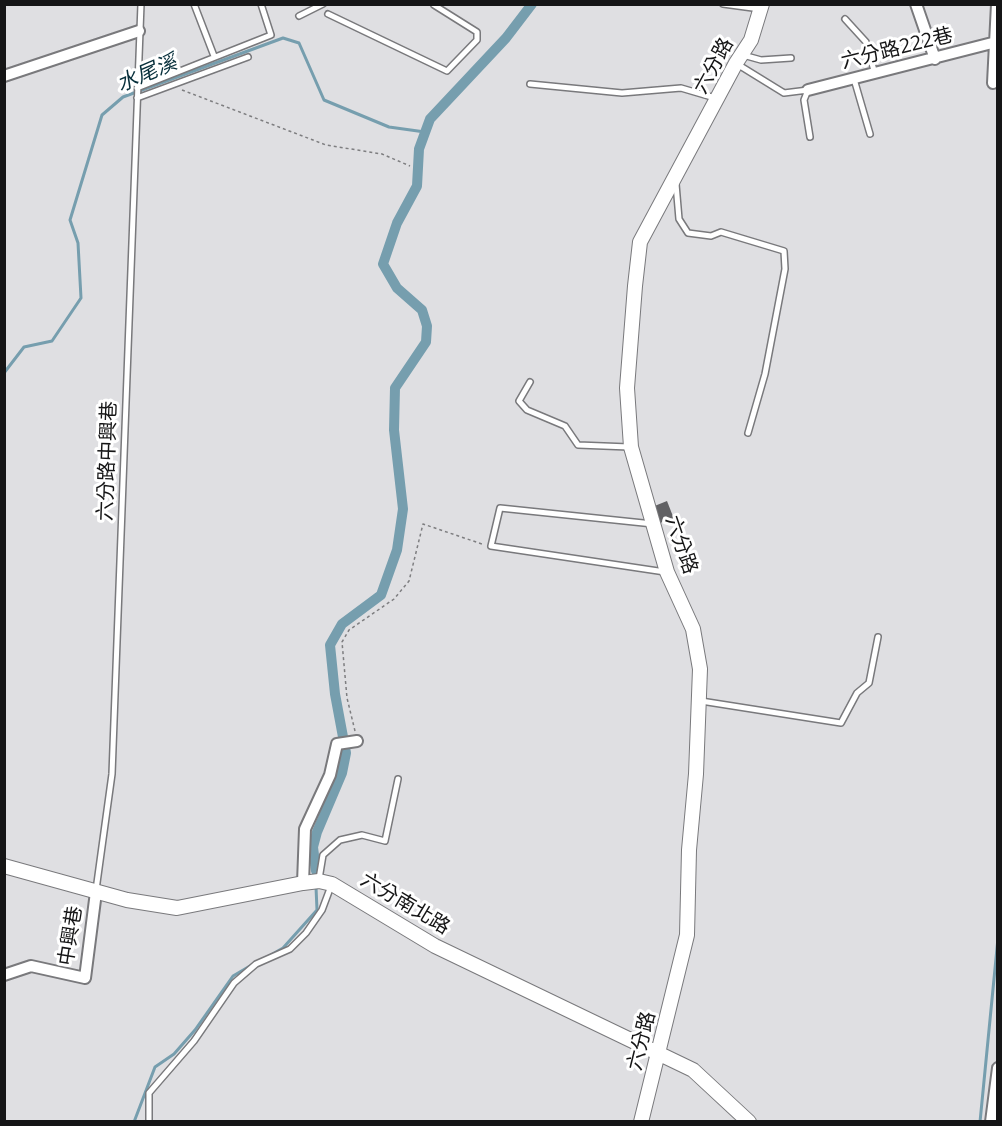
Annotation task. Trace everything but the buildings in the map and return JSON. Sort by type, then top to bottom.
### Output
[{"type":"street","points":[[916,4],[935,59]]},
{"type":"street","points":[[993,83],[998,4]]},
{"type":"street","name":"六分路","points":[[641,1122],[687,935],[689,850],[700,669],[693,629],[667,572],[631,447],[627,388],[640,242],[751,40],[762,7]]},
{"type":"street","points":[[4,76],[139,31]]},
{"type":"street","name":"六分路222巷","points":[[808,90],[996,42]]},
{"type":"street","points":[[303,883],[305,829],[330,776],[337,744],[357,741]]},
{"type":"street","points":[[4,866],[96,892],[177,908],[303,883],[326,883]]},
{"type":"street","name":"六分南北路","points":[[326,883],[435,946],[693,1070],[749,1122]]},
{"type":"street","name":"中興巷","points":[[4,975],[31,966],[85,978],[96,892]]},
{"type":"street","points":[[992,1122],[998,1068]]},
{"type":"lane","name":"六分路中興巷","points":[[96,892],[112,774],[141,4]]},
{"type":"lane","points":[[194,4],[214,56]]},
{"type":"lane","points":[[137,88],[271,35],[261,4]]},
{"type":"lane","points":[[298,16],[323,4]]},
{"type":"lane","points":[[723,4],[762,7]]},
{"type":"lane","points":[[328,14],[447,70],[477,40],[477,32],[433,5]]},
{"type":"lane","points":[[844,19],[866,42],[875,74]]},
{"type":"lane","points":[[137,98],[248,57]]},
{"type":"lane","points":[[739,59],[791,58]]},
{"type":"lane","points":[[739,59],[784,93],[808,90],[804,100],[810,138]]},
{"type":"lane","points":[[854,79],[870,134]]},
{"type":"lane","points":[[530,84],[622,93],[681,88],[717,99]]},
{"type":"lane","points":[[675,180],[679,219],[688,234],[711,236],[721,232],[784,250],[784,269],[765,374],[748,434]]},
{"type":"lane","points":[[530,382],[519,400],[527,410],[565,426],[578,445],[631,447]]},
{"type":"lane","points":[[652,524],[500,508],[491,546],[667,572]]},
{"type":"lane","points":[[699,700],[841,723],[857,693],[869,683],[878,638]]},
{"type":"lane","points":[[149,1122],[149,1093],[194,1041],[234,983],[256,964],[290,950],[306,933],[322,910],[326,883],[323,855],[340,840],[362,835],[386,841],[398,779]]},
{"type":"path","points":[[170,86],[326,146],[382,154],[410,166]]},
{"type":"path","points":[[357,741],[347,698],[342,642],[349,630],[394,599],[409,581],[423,524],[471,542],[491,546]]},
{"type":"waterway","points":[[316,871],[313,847],[342,773],[346,753],[335,694],[330,645],[342,624],[381,595],[397,550],[403,509],[394,430],[395,388],[426,342],[427,326],[422,310],[397,288],[383,264],[397,223],[417,186],[419,149],[430,119],[506,38],[532,4]]},
{"type":"waterway","name":"水尾溪","points":[[4,373],[24,347],[52,341],[81,298],[78,243],[70,220],[102,115],[123,97],[283,38],[299,43],[324,100],[389,127],[425,132]]},
{"type":"waterway","points":[[269,956],[283,948],[317,910],[316,887]]},
{"type":"waterway","points":[[980,1122],[998,938]]},
{"type":"waterway","points":[[134,1122],[155,1067],[174,1054],[195,1030],[233,976],[250,966]]}]
